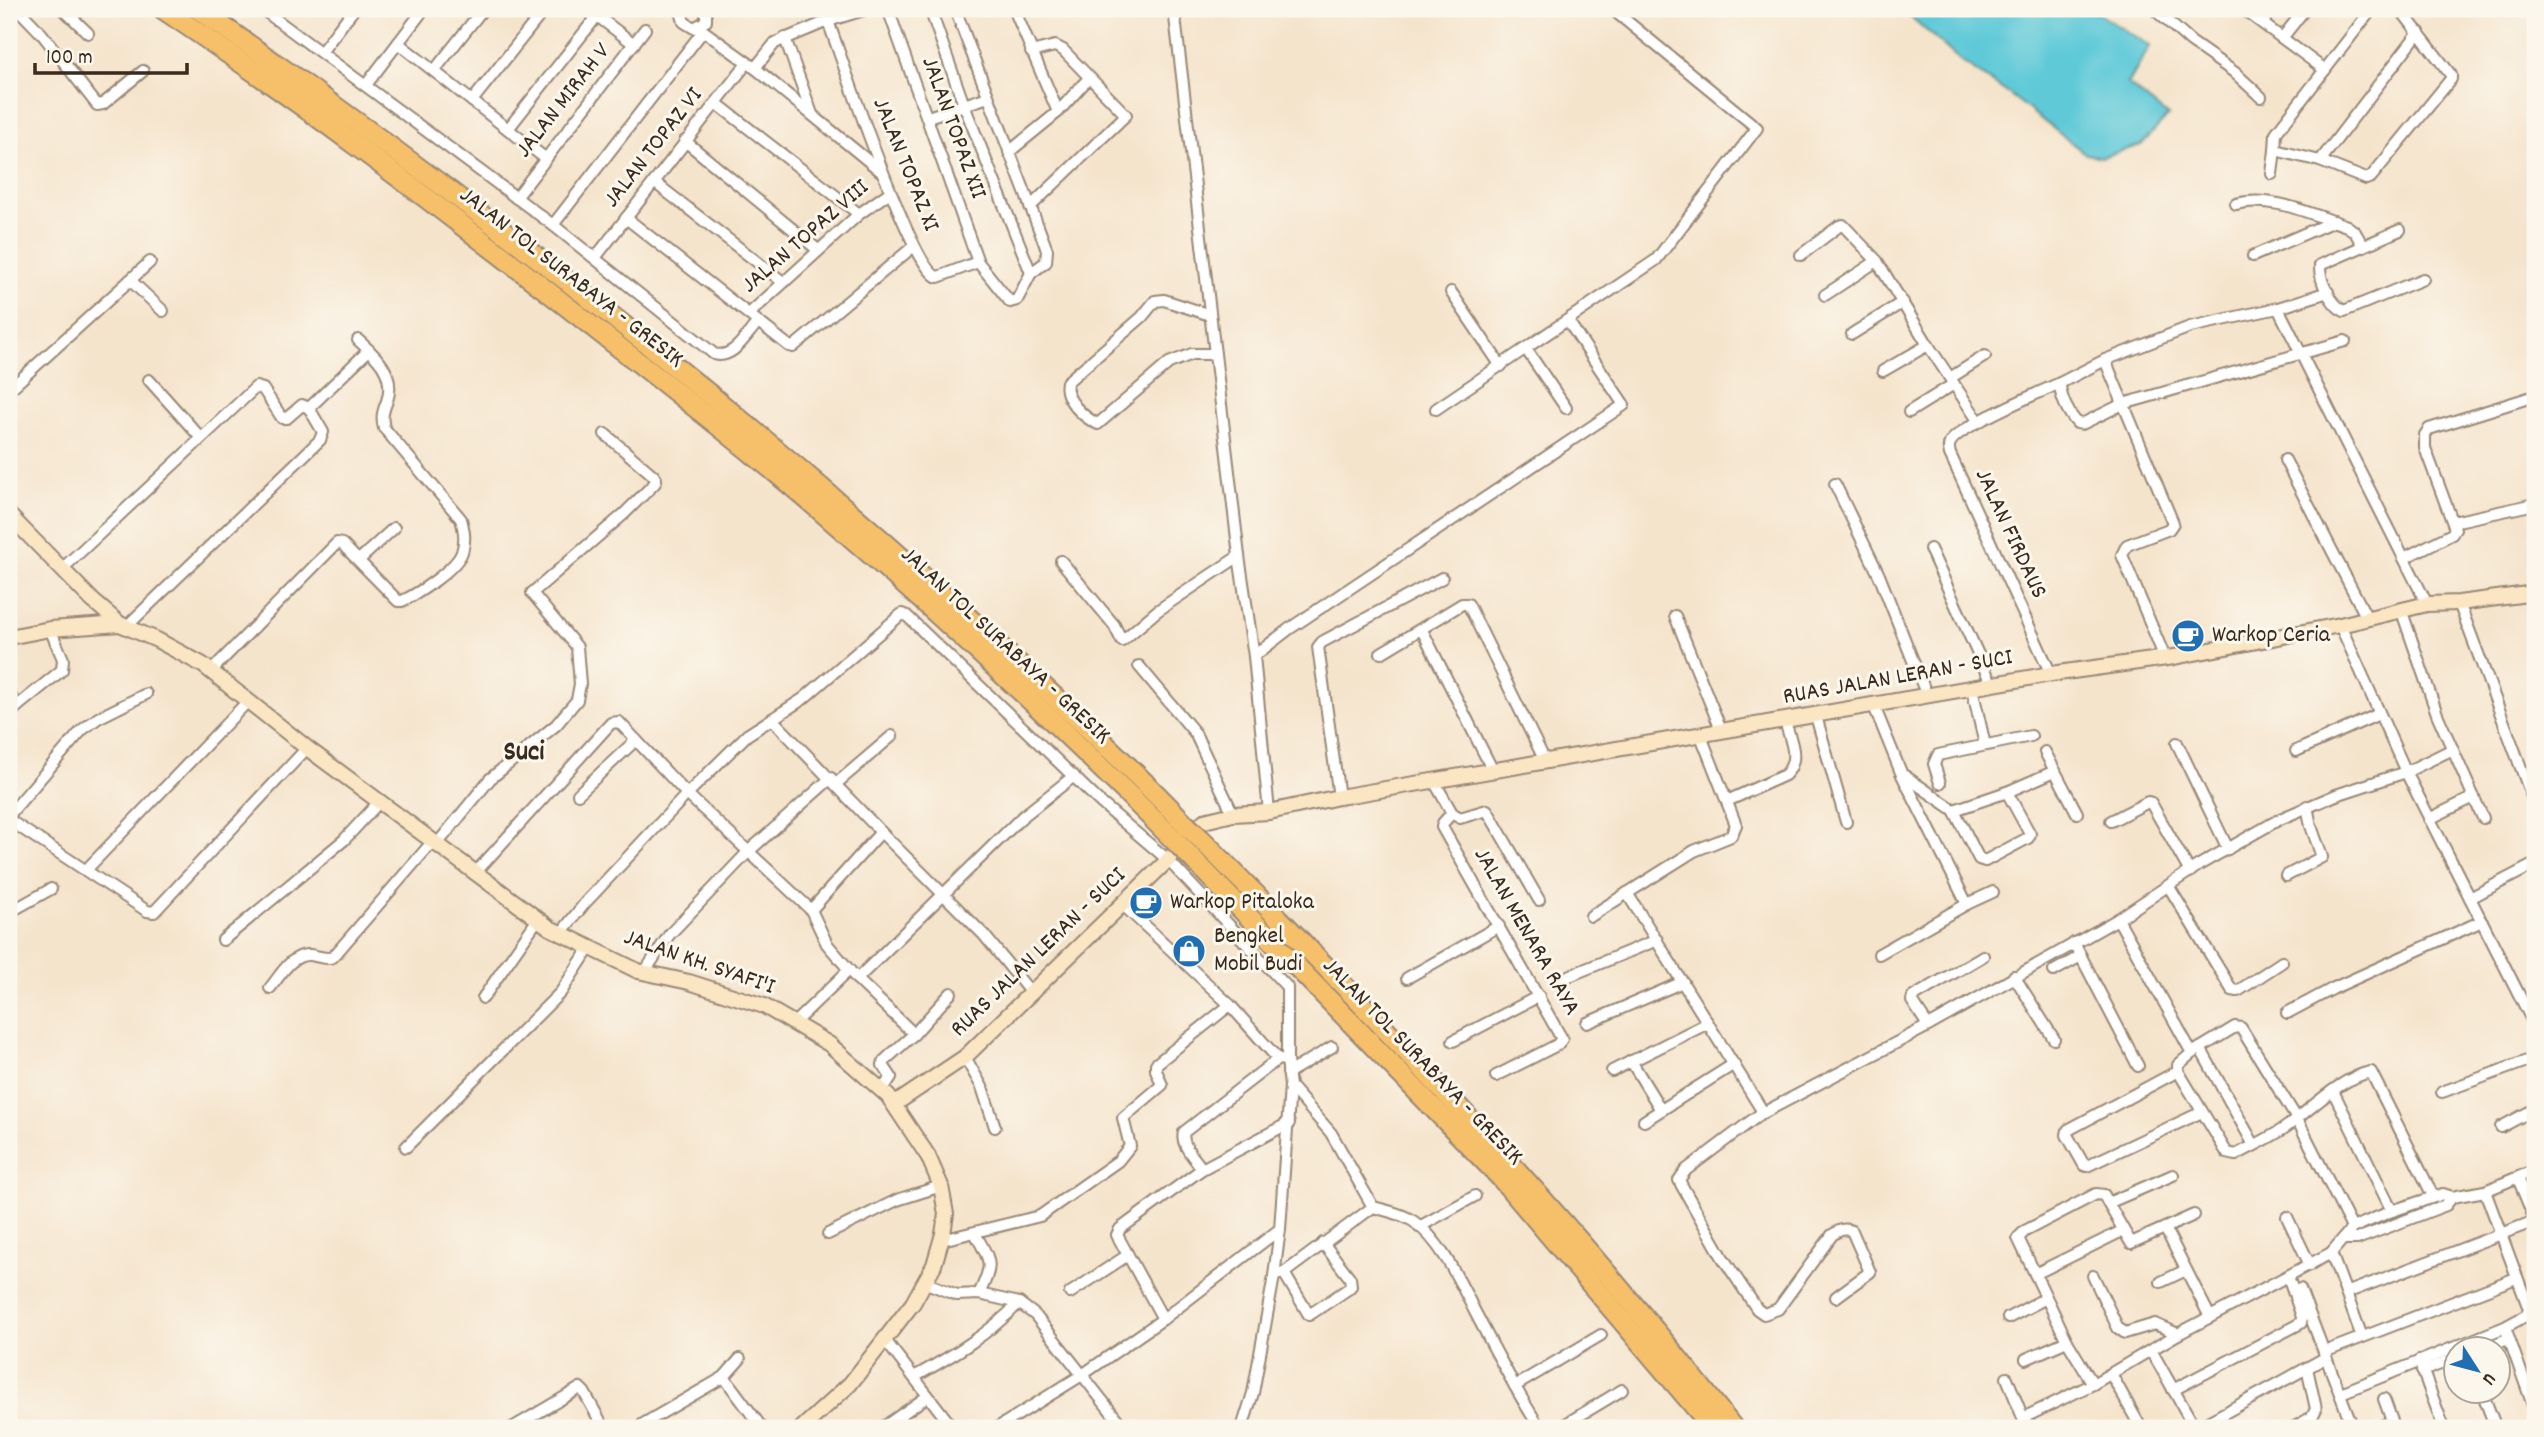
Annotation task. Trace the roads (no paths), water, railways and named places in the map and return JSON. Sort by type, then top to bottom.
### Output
[{"type":"highway","name":"JALAN TOL SURABAYA - GRESIK","points":[[163,9],[240,60],[407,182],[695,407],[812,503],[1317,954],[1510,1163],[1614,1283],[1733,1428]]},
{"type":"highway","name":"JALAN TOL SURABAYA - GRESIK","points":[[198,9],[418,166],[565,278],[716,399],[870,529],[1110,749],[1187,840],[1502,1179],[1713,1428]]},
{"type":"main road","name":"JALAN KH. SYAFI'I","points":[[9,514],[62,569],[123,625],[157,640],[211,671],[307,748],[538,919],[644,973],[689,982],[764,1006],[829,1044],[883,1089],[928,1156],[941,1186],[946,1214],[942,1240],[934,1265],[885,1340],[850,1384],[802,1428]]},
{"type":"main road","name":"RUAS JALAN LERAN - SUCI","points":[[895,1104],[965,1057],[1187,840],[1233,814],[1269,811],[2051,674],[2165,658],[2340,625],[2427,604],[2459,603],[2535,593]]},
{"type":"main road","points":[[9,637],[50,629],[123,625]]},
{"type":"street","points":[[9,13],[15,9],[42,34],[95,104],[103,104],[143,71]]},
{"type":"street","points":[[63,9],[88,33]]},
{"type":"street","name":"JALAN TOPAZ VIII","points":[[262,9],[553,225],[714,354],[729,354],[753,318],[783,282],[859,214],[890,192]]},
{"type":"street","points":[[322,51],[354,9]]},
{"type":"street","points":[[366,85],[424,9]]},
{"type":"street","points":[[433,71],[482,9]]},
{"type":"street","points":[[472,101],[545,9]]},
{"type":"street","points":[[553,225],[701,29],[707,13],[717,9]]},
{"type":"street","points":[[812,116],[785,38],[867,9]]},
{"type":"street","name":"JALAN TOPAZ XII","points":[[887,9],[978,262],[1010,302],[1017,300],[1031,273]]},
{"type":"street","points":[[930,9],[964,105],[1031,273],[1045,262],[1048,256],[955,9]]},
{"type":"street","points":[[1014,9],[1058,112]]},
{"type":"street","points":[[1161,9],[1174,11],[1239,556],[1254,656],[1269,811]]},
{"type":"street","points":[[1436,409],[1656,260],[1758,128],[1612,9]]},
{"type":"street","points":[[2154,9],[2191,42],[2234,72],[2260,97]]},
{"type":"street","points":[[2243,9],[2325,69]]},
{"type":"street","points":[[2263,23],[2272,9]]},
{"type":"street","points":[[2283,37],[2305,9]]},
{"type":"street","points":[[2272,173],[2276,134],[2372,9]]},
{"type":"street","points":[[2275,150],[2320,161],[2369,179],[2450,82],[2451,75],[2400,9]]},
{"type":"street","points":[[680,11],[687,25],[701,29],[751,66],[883,173]]},
{"type":"street","points":[[508,130],[592,12],[634,44]]},
{"type":"street","name":"JALAN TOPAZ XI","points":[[828,21],[890,192],[914,246],[931,274],[936,277],[978,262]]},
{"type":"street","name":"JALAN MIRAH V","points":[[516,198],[645,29]]},
{"type":"street","points":[[2320,161],[2419,32]]},
{"type":"street","name":"JALAN TOPAZ VI","points":[[595,258],[716,103],[771,45],[785,38]]},
{"type":"street","points":[[398,43],[546,159]]},
{"type":"street","points":[[1030,207],[1126,115],[1088,79],[1063,50],[1055,46],[1031,52]]},
{"type":"street","points":[[1009,152],[1058,112],[1088,79]]},
{"type":"street","points":[[928,117],[988,97]]},
{"type":"street","points":[[716,103],[859,214]]},
{"type":"street","points":[[685,141],[818,250]]},
{"type":"street","points":[[654,182],[783,282]]},
{"type":"street","points":[[2236,204],[2250,200],[2273,203],[2347,226],[2355,232],[2363,246]]},
{"type":"street","points":[[626,218],[789,346],[797,346],[914,246]]},
{"type":"street","points":[[2253,256],[2334,222]]},
{"type":"street","points":[[1801,256],[1842,225],[1878,261],[1928,345],[1979,422]]},
{"type":"street","points":[[2400,230],[2320,265],[2319,270],[2328,292],[2339,310],[2344,312],[2423,279]]},
{"type":"street","points":[[1825,295],[1878,261]]},
{"type":"street","points":[[9,390],[150,262]]},
{"type":"street","points":[[130,280],[163,311]]},
{"type":"street","points":[[1451,292],[1501,366]]},
{"type":"street","name":"JALAN FIRDAUS","points":[[2051,674],[1950,454],[1952,440],[1979,422],[2105,360],[2190,327],[2278,309],[2328,292]]},
{"type":"street","points":[[1210,315],[1164,300],[1155,301],[1142,317],[1069,379],[1065,384],[1066,389],[1072,402],[1098,424],[1169,363],[1192,354],[1215,354]]},
{"type":"street","points":[[1852,334],[1903,302]]},
{"type":"street","points":[[2278,309],[2427,604]]},
{"type":"street","points":[[1254,656],[1289,629],[1624,405],[1569,321]]},
{"type":"street","points":[[211,671],[335,544],[342,544],[393,598],[402,601],[426,589],[461,556],[465,535],[461,519],[384,428],[382,414],[391,388],[388,374],[358,340]]},
{"type":"street","points":[[2060,383],[2060,391],[2067,408],[2077,423],[2082,424],[2123,404],[2345,341]]},
{"type":"street","points":[[1883,371],[1928,345]]},
{"type":"street","points":[[1526,349],[1566,408]]},
{"type":"street","points":[[309,408],[369,350]]},
{"type":"street","points":[[1909,412],[1985,356]]},
{"type":"street","points":[[2105,360],[2173,523],[2169,529],[2127,545],[2122,555],[2165,658]]},
{"type":"street","points":[[149,380],[201,438]]},
{"type":"street","points":[[62,569],[258,386],[263,389],[282,418],[287,418],[302,405],[309,408],[323,432],[320,440],[123,625]]},
{"type":"street","points":[[2404,558],[2452,534],[2455,529],[2425,448],[2425,435],[2429,429],[2535,396]]},
{"type":"street","points":[[270,988],[296,959],[309,955],[326,959],[333,957],[490,779],[556,725],[577,700],[580,684],[577,647],[532,593],[624,514],[655,483],[653,475],[605,434]]},
{"type":"street","points":[[2285,460],[2367,618]]},
{"type":"street","points":[[1835,484],[1880,575],[1927,696]]},
{"type":"street","points":[[2453,523],[2535,504]]},
{"type":"street","points":[[359,560],[394,528]]},
{"type":"street","points":[[1930,549],[1992,685]]},
{"type":"street","points":[[1061,561],[1114,625],[1122,641],[1157,611],[1239,556]]},
{"type":"street","points":[[1339,797],[1318,647],[1322,642],[1442,578]]},
{"type":"street","points":[[2459,603],[2535,805]]},
{"type":"street","points":[[1381,653],[1462,604],[1470,606],[1545,761]]},
{"type":"street","points":[[2402,612],[2437,714],[2483,818]]},
{"type":"street","points":[[561,933],[585,903],[747,734],[803,699],[902,614],[907,615],[1101,803],[1187,840],[1287,987],[1282,1059],[1184,1132],[1184,1143],[1202,1169]]},
{"type":"street","points":[[1675,616],[1722,732]]},
{"type":"street","points":[[2340,625],[2406,772],[2535,1026]]},
{"type":"street","points":[[9,693],[13,710],[62,670],[62,659],[50,629]]},
{"type":"street","points":[[1422,630],[1493,771]]},
{"type":"street","points":[[1139,666],[1195,733],[1233,814]]},
{"type":"street","points":[[1972,688],[1985,745]]},
{"type":"street","points":[[146,694],[97,718],[82,730],[9,817],[147,911],[153,912],[307,748]]},
{"type":"street","points":[[86,870],[249,700]]},
{"type":"street","points":[[1874,706],[1902,775],[1967,904]]},
{"type":"street","points":[[2295,751],[2379,714]]},
{"type":"street","points":[[1816,716],[1846,822]]},
{"type":"street","points":[[772,719],[984,934],[1031,993]]},
{"type":"street","points":[[1727,802],[1789,771],[1794,755],[1785,721]]},
{"type":"street","points":[[475,872],[611,723],[619,722],[687,794],[811,910],[827,944],[853,975],[914,1034]]},
{"type":"street","points":[[644,973],[669,935],[750,851],[834,780],[892,736]]},
{"type":"street","points":[[1591,916],[1694,851],[1731,836],[1736,824],[1701,736]]},
{"type":"street","points":[[1940,783],[1934,764],[1938,755],[2031,736]]},
{"type":"street","points":[[578,794],[636,740]]},
{"type":"street","points":[[2177,743],[2228,849]]},
{"type":"street","points":[[1836,1297],[1870,1272],[1852,1231],[1846,1229],[1832,1235],[1778,1309],[1764,1314],[1757,1310],[1723,1258],[1679,1181],[1686,1170],[1763,1113],[1930,1025],[2118,919],[2228,849],[2307,806],[2406,772],[2453,749]]},
{"type":"street","points":[[2045,752],[2077,813]]},
{"type":"street","points":[[1954,810],[2007,792],[2055,771]]},
{"type":"street","points":[[1902,775],[1954,810],[1979,859],[1984,861],[2028,838],[2030,834],[2007,792]]},
{"type":"street","points":[[794,1023],[944,895],[1022,817],[1074,776]]},
{"type":"street","points":[[1434,781],[1452,813],[1460,818],[1487,810],[1539,900]]},
{"type":"street","points":[[1915,800],[1929,793]]},
{"type":"street","points":[[2429,819],[2473,797]]},
{"type":"street","points":[[223,940],[344,840],[380,801]]},
{"type":"street","points":[[2111,821],[2148,802],[2151,803],[2190,872]]},
{"type":"street","points":[[2286,876],[2322,857],[2307,806]]},
{"type":"street","name":"JALAN MENARA RAYA","points":[[1452,813],[1443,823],[1443,827],[1562,1041],[1496,1076]]},
{"type":"street","points":[[811,910],[881,832]]},
{"type":"street","points":[[2470,898],[2535,864]]},
{"type":"street","points":[[2169,887],[2232,990],[2238,991],[2282,962]]},
{"type":"street","points":[[9,905],[18,908],[51,889]]},
{"type":"street","points":[[1879,954],[1993,892]]},
{"type":"street","points":[[1627,893],[1763,1113]]},
{"type":"street","points":[[1122,904],[1230,1005],[1282,1059],[1288,1073],[1289,1123],[1279,1274],[1253,1394],[1242,1428]]},
{"type":"street","points":[[483,998],[538,919]]},
{"type":"street","points":[[2118,919],[2254,1145]]},
{"type":"street","points":[[2287,1013],[2334,988],[2482,921]]},
{"type":"street","points":[[1407,978],[1499,926]]},
{"type":"street","points":[[1564,978],[1657,940]]},
{"type":"street","points":[[2074,943],[2138,1066]]},
{"type":"street","points":[[406,1147],[562,992],[590,947]]},
{"type":"street","points":[[1930,1025],[1924,1021],[1912,1001],[1913,997],[1983,956]]},
{"type":"street","points":[[2054,971],[2081,956]]},
{"type":"street","points":[[2014,976],[2054,1039]]},
{"type":"street","points":[[1587,1023],[1682,982]]},
{"type":"street","points":[[883,1089],[891,1077],[883,1065],[884,1061],[914,1034],[951,993]]},
{"type":"street","points":[[1453,1041],[1539,996]]},
{"type":"street","points":[[942,1240],[1040,1216],[1118,1161],[1130,1146],[1123,1118],[1162,1085],[1156,1064],[1230,1005]]},
{"type":"street","points":[[1612,1071],[1708,1023]]},
{"type":"street","points":[[2353,1228],[2297,1119],[2241,1028],[2235,1027],[2178,1065],[2178,1071],[2230,1155],[2236,1155],[2297,1119],[2333,1091],[2368,1072],[2374,1074],[2433,1196]]},
{"type":"street","points":[[1288,1073],[1332,1047]]},
{"type":"street","points":[[965,1057],[982,1087],[995,1127]]},
{"type":"street","points":[[2442,1092],[2535,1058]]},
{"type":"street","points":[[1631,1061],[1661,1110]]},
{"type":"street","points":[[1644,1121],[1734,1064]]},
{"type":"street","points":[[2178,1071],[2068,1130],[2067,1135],[2084,1165],[2087,1166],[2203,1112]]},
{"type":"street","points":[[1290,1086],[1331,1133],[1373,1207],[1400,1214],[1419,1227],[1437,1246],[1457,1277],[1540,1428]]},
{"type":"street","points":[[2333,1091],[2392,1211]]},
{"type":"street","points":[[2501,1128],[2535,1109]]},
{"type":"street","points":[[1163,1319],[1117,1235],[1120,1228],[1202,1169],[1289,1123]]},
{"type":"street","points":[[2007,1378],[2025,1423],[2178,1334],[2332,1253],[2353,1228],[2433,1196],[2443,1194],[2452,1197],[2485,1191],[2535,1170]]},
{"type":"street","points":[[2108,1203],[2173,1175]]},
{"type":"street","points":[[2346,1293],[2535,1221],[2518,1178]]},
{"type":"street","points":[[828,1234],[897,1200],[941,1186]]},
{"type":"street","points":[[2421,1366],[2529,1313],[2485,1191]]},
{"type":"street","points":[[2093,1384],[2067,1341],[2018,1240],[2019,1236],[2096,1194],[2104,1195],[2130,1243],[2194,1215]]},
{"type":"street","points":[[1419,1227],[1475,1196]]},
{"type":"street","points":[[2346,1238],[2357,1239],[2446,1205],[2452,1197]]},
{"type":"street","points":[[1279,1274],[1373,1207]]},
{"type":"street","points":[[2287,1217],[2310,1265]]},
{"type":"street","points":[[2165,1228],[2210,1317]]},
{"type":"street","points":[[997,1428],[1082,1375],[1163,1319],[1280,1229]]},
{"type":"street","points":[[2035,1274],[2122,1231]]},
{"type":"street","points":[[975,1233],[990,1262],[989,1273],[979,1294]]},
{"type":"street","points":[[1279,1274],[1307,1315],[1311,1315],[1348,1289],[1351,1286],[1350,1278],[1323,1243]]},
{"type":"street","points":[[2332,1253],[2362,1337]]},
{"type":"street","points":[[1070,1293],[1128,1255]]},
{"type":"street","points":[[2161,1282],[2186,1270]]},
{"type":"street","points":[[2291,1275],[2353,1428]]},
{"type":"street","points":[[2173,1390],[2301,1323],[2302,1317],[2291,1275]]},
{"type":"street","points":[[2093,1276],[2118,1328],[2125,1334],[2155,1324],[2178,1334]]},
{"type":"street","points":[[2151,1350],[2198,1428],[2307,1368],[2324,1355],[2362,1337],[2516,1278]]},
{"type":"street","points":[[924,1282],[957,1295],[979,1294],[1019,1303],[1035,1315],[1124,1428]]},
{"type":"street","points":[[2008,1318],[2046,1298]]},
{"type":"street","points":[[914,1377],[960,1352],[1003,1320],[1019,1303]]},
{"type":"street","points":[[2505,1327],[2507,1336]]},
{"type":"street","points":[[1515,1386],[1601,1335]]},
{"type":"street","points":[[885,1340],[953,1428]]},
{"type":"street","points":[[2026,1359],[2067,1341]]},
{"type":"street","points":[[2512,1350],[2535,1411]]},
{"type":"street","points":[[643,1424],[724,1377],[740,1359]]},
{"type":"street","points":[[2340,1393],[2442,1361]]},
{"type":"street","points":[[2421,1366],[2444,1428]]},
{"type":"street","points":[[2293,1428],[2312,1417],[2316,1409],[2307,1368]]},
{"type":"street","points":[[2111,1374],[2141,1428]]},
{"type":"street","points":[[724,1377],[762,1428]]},
{"type":"street","points":[[512,1428],[580,1388],[601,1427]]},
{"type":"street","points":[[1559,1428],[1622,1390]]},
{"type":"street","points":[[882,1428],[928,1396]]},
{"type":"street","points":[[2378,1428],[2392,1421],[2384,1399]]},
{"type":"street","points":[[2488,1406],[2496,1428]]},
{"type":"water","points":[[1902,9],[2091,9],[2150,46],[2128,84],[2168,116],[2141,145],[2102,157],[2086,154],[2009,94],[1962,62]]},
{"type":"place","name":"Warkop Ceria","points":[[2188,636]]},
{"type":"place","name":"Warkop Pitaloka","points":[[1146,903]]},
{"type":"place","name":"Bengkel Mobil Budi","points":[[1189,951]]},
{"type":"district","name":"Suci","points":[[524,754]]}]
